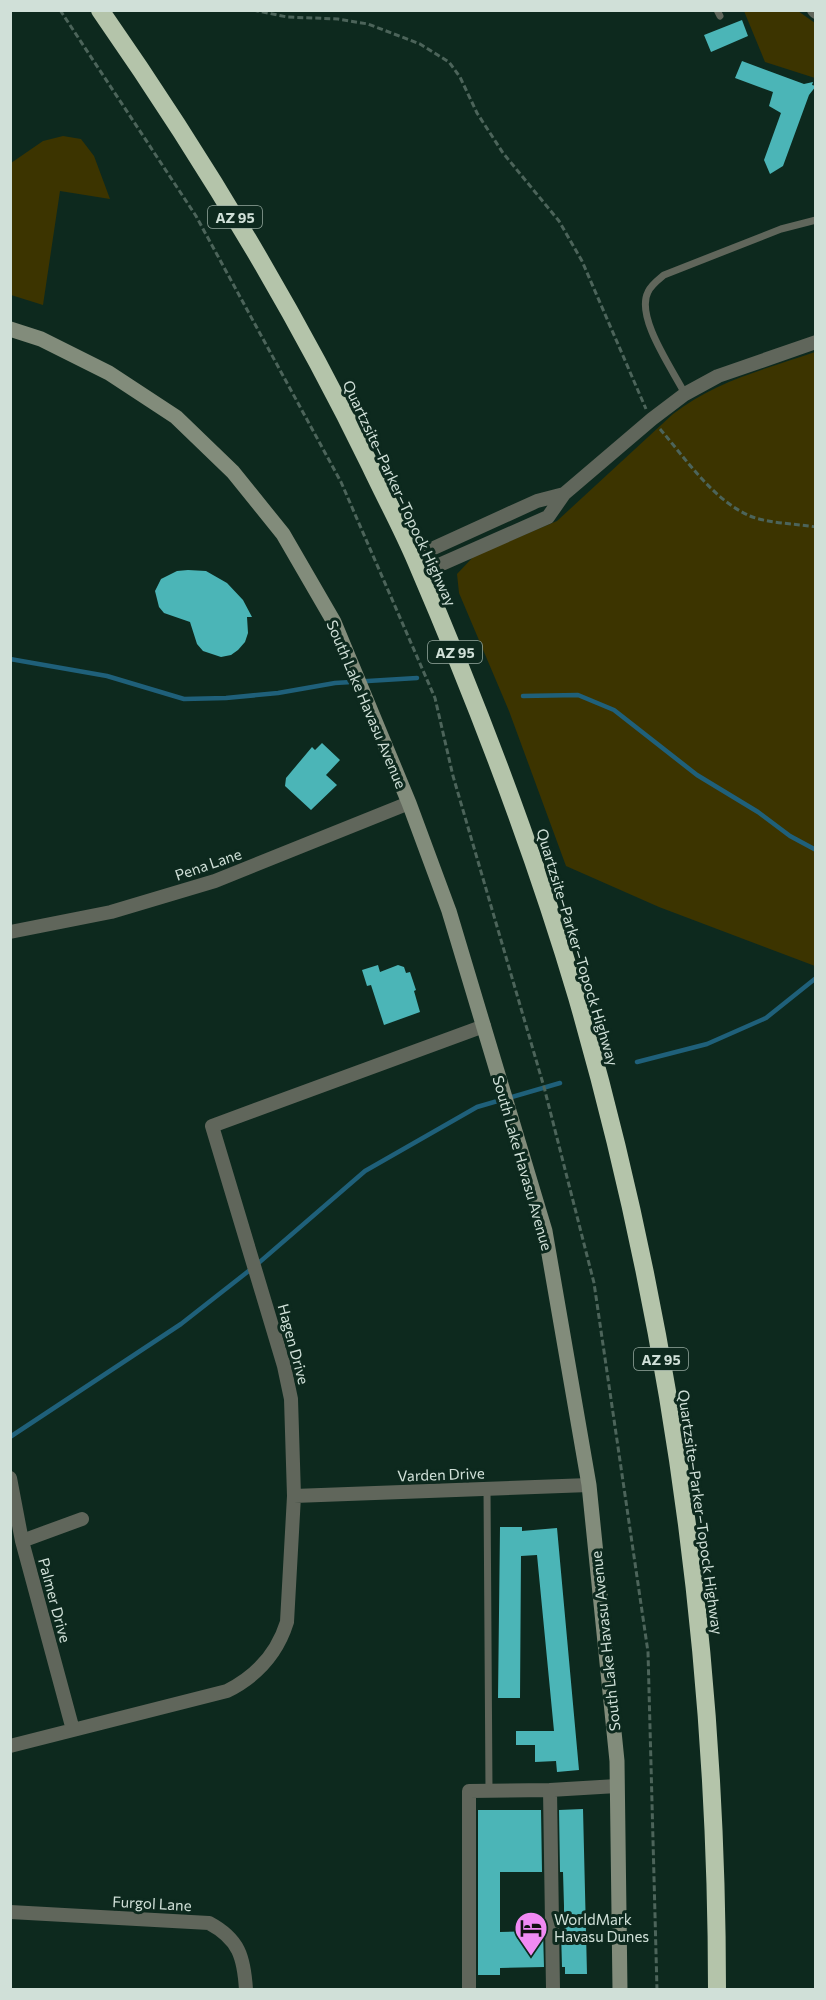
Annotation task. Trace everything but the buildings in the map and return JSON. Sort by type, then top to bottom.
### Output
[{"type":"highway","name":"Quartzsite–Parker–Topock Highway","points":[[100,10],[183,134],[273,281],[354,433],[417,565],[493,749],[550,911],[599,1076],[639,1244],[671,1413],[703,1671],[714,1845],[717,1989]]},
{"type":"main road","name":"South Lake Havasu Avenue","points":[[10,329],[41,339],[109,373],[176,417],[234,472],[283,534],[334,622],[409,803],[449,911],[545,1231],[589,1485],[617,1761],[620,1989]]},
{"type":"street","points":[[417,565],[537,501],[564,494],[685,394],[718,376],[816,342]]},
{"type":"street","name":"Pena Lane","points":[[10,932],[111,912],[215,881],[409,803]]},
{"type":"street","name":"Hagen Drive","points":[[10,1746],[227,1691],[247,1681],[257,1672],[283,1636],[287,1622],[294,1496],[291,1399],[284,1366],[212,1126],[484,1026]]},
{"type":"street","name":"Palmer Drive","points":[[10,1478],[22,1541],[73,1730]]},
{"type":"street","name":"Varden Drive","points":[[294,1496],[589,1485]]},
{"type":"street","points":[[22,1541],[82,1519]]},
{"type":"street","points":[[470,1989],[469,1791],[617,1786]]},
{"type":"street","points":[[550,1790],[553,1989]]},
{"type":"street","name":"Furgol Lane","points":[[10,1912],[209,1923],[225,1932],[239,1949],[245,1972],[246,1989]]},
{"type":"lane","points":[[685,394],[650,332],[644,308],[647,293],[654,283],[664,275],[781,229],[816,220]]},
{"type":"lane","points":[[487,1488],[489,1791]]},
{"type":"path","points":[[253,10],[286,17],[338,19],[368,24],[420,44],[449,62],[460,77],[477,113],[503,153],[559,221],[601,302],[643,404],[652,419],[696,472],[729,504],[752,517],[816,527]]},
{"type":"shaded area","points":[[744,11],[798,11],[815,23],[815,78],[765,62]]},
{"type":"shaded area","points":[[63,136],[81,139],[94,156],[110,199],[60,191],[43,305],[11,295],[11,163],[43,141]]},
{"type":"shaded area","points":[[815,352],[815,966],[659,907],[566,866],[509,711],[459,593],[457,574],[474,556],[557,521],[673,414],[689,403],[723,384]]},
{"type":"waterway","points":[[10,659],[107,676],[184,699],[226,698],[278,693],[335,683],[417,678]]},
{"type":"waterway","points":[[523,696],[578,695],[614,710],[697,775],[758,812],[790,836],[816,850]]},
{"type":"waterway","points":[[637,1062],[707,1044],[766,1018],[816,978]]},
{"type":"waterway","points":[[10,1437],[181,1324],[255,1266],[365,1171],[477,1107],[560,1083]]},
{"type":"place","name":"WorldMark Havasu Dunes","points":[[531,1957]]}]
